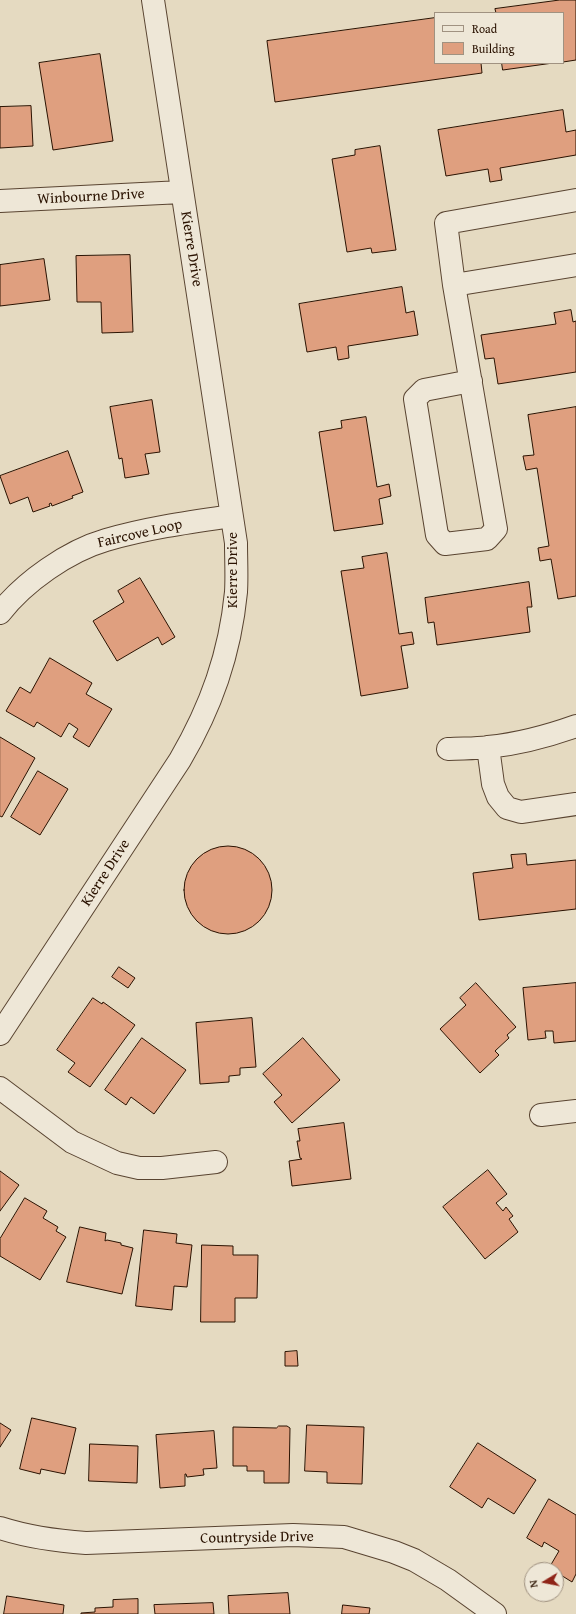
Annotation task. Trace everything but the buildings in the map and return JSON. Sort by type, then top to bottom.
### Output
[{"type":"street","name":"Kierre Drive","points":[[0,1034],[180,760],[194,735],[213,694],[224,661],[231,627],[236,591],[236,543],[153,0]]},
{"type":"street","name":"Winbourne Drive","points":[[0,202],[182,192]]},
{"type":"street","points":[[470,382],[424,390],[415,399],[438,535],[445,544],[487,539],[496,530],[454,285],[446,223],[576,200]]},
{"type":"street","points":[[454,285],[576,265]]},
{"type":"street","name":"Faircove Loop","points":[[0,613],[27,585],[46,570],[68,556],[105,540],[154,529],[232,516]]},
{"type":"street","points":[[448,749],[488,747],[520,742],[553,734],[576,726]]},
{"type":"street","points":[[488,747],[494,784],[498,797],[507,808],[521,812],[576,804]]},
{"type":"street","points":[[0,1088],[72,1142],[117,1163],[139,1168],[162,1168],[216,1162]]},
{"type":"street","points":[[541,1115],[576,1111]]},
{"type":"street","name":"Countryside Drive","points":[[0,1528],[16,1533],[57,1541],[86,1543],[293,1534],[344,1537],[394,1552],[414,1560],[448,1580],[495,1614]]}]
